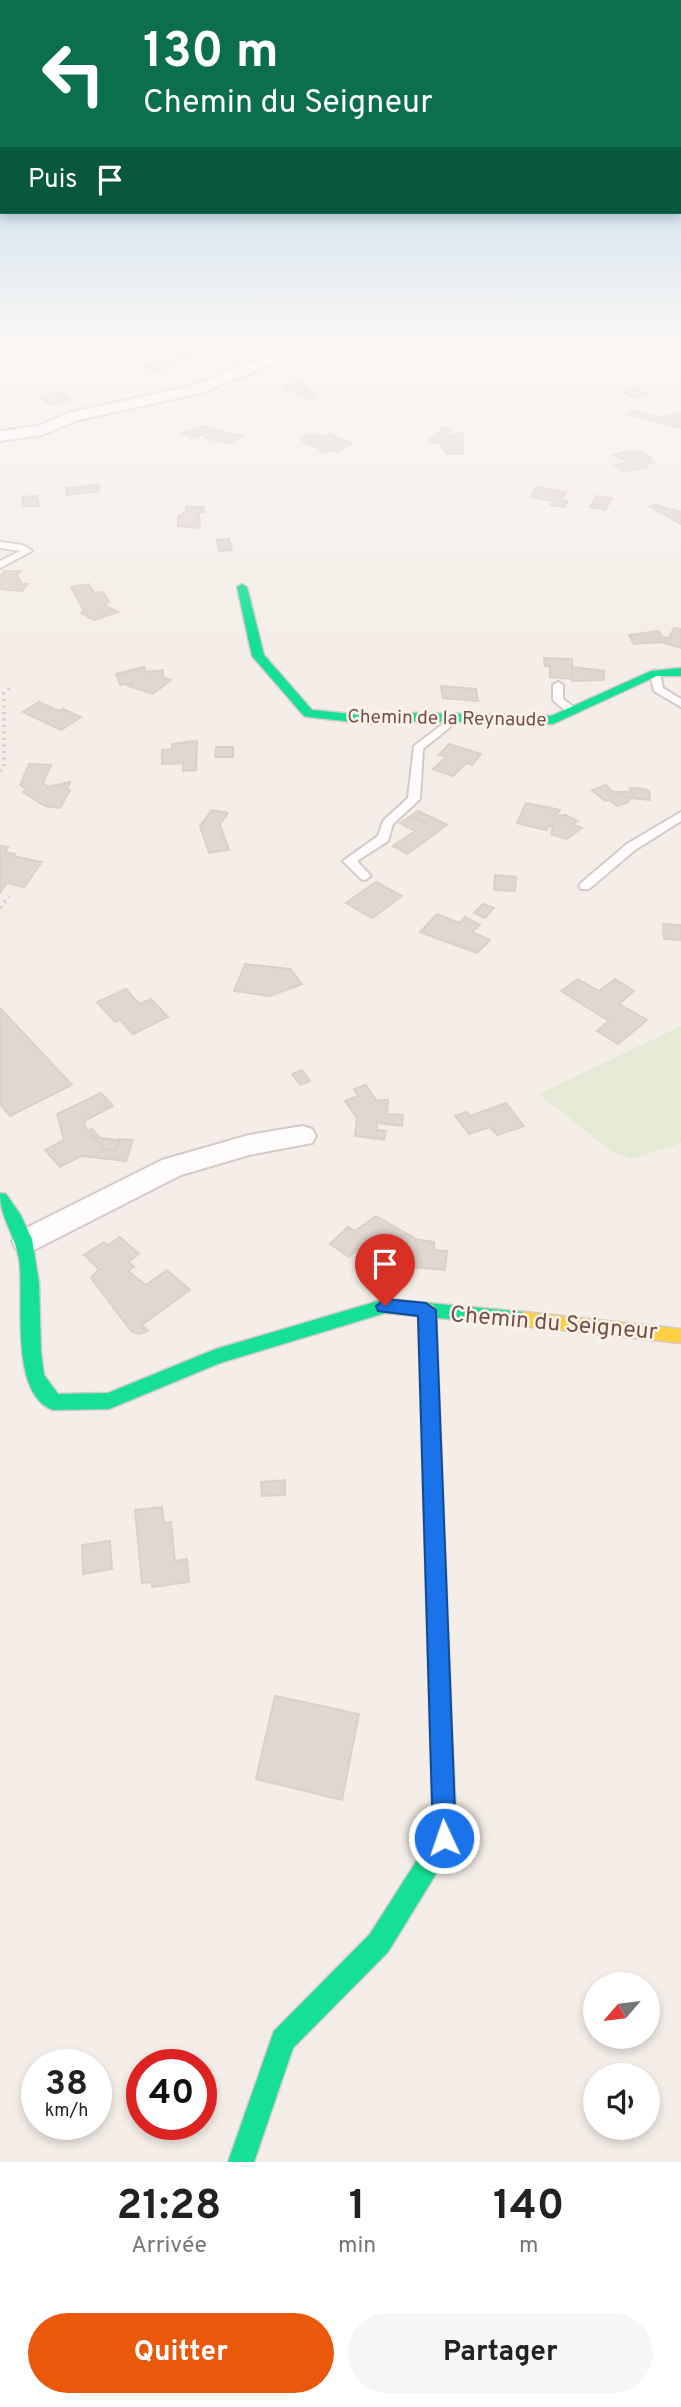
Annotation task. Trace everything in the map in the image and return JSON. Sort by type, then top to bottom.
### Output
[{"type":"street","name":"Chemin de la Reynaude","points":[[242,587],[258,656],[308,713],[372,720],[456,717],[553,720],[655,673],[681,672]]},
{"type":"street","points":[[26,1241],[172,1167],[249,1145],[302,1136]]},
{"type":"street","name":"Chemin du Seigneur","points":[[0,1199],[12,1212],[26,1241],[35,1378],[52,1402],[109,1401],[216,1357],[385,1306],[663,1332],[681,1336]]},
{"type":"street","name":"Chemin du Seigneur","points":[[241,2162],[283,2040],[379,1942],[444,1838],[426,1310]]},
{"type":"lane","points":[[0,545],[20,547],[27,551],[0,565]]},
{"type":"lane","points":[[655,673],[658,690],[681,704]]},
{"type":"lane","points":[[558,685],[558,700],[572,711]]},
{"type":"lane","points":[[365,876],[349,861],[384,838],[387,823],[414,799],[418,748],[456,717]]},
{"type":"lane","points":[[584,886],[631,848],[681,816]]},
{"type":"path","points":[[0,771],[4,766],[4,694],[13,685]]},
{"type":"path","points":[[0,908],[9,896]]},
{"type":"green space","points":[[681,1026],[681,1143],[632,1159],[611,1151],[539,1094]]},
{"type":"building","points":[[208,436],[243,436],[231,444],[205,438]]},
{"type":"building","points":[[306,436],[334,436],[351,443],[338,452],[330,450],[326,453],[302,439]]},
{"type":"building","points":[[435,436],[463,436],[463,454],[446,454],[440,444],[428,442]]},
{"type":"building","points":[[628,451],[643,452],[655,462],[643,464],[648,468],[623,471],[615,465],[630,462],[613,455]]},
{"type":"building","points":[[99,485],[99,491],[67,495],[66,488]]},
{"type":"building","points":[[537,487],[566,492],[561,500],[568,501],[564,507],[551,505],[554,501],[530,497]]},
{"type":"building","points":[[37,496],[39,506],[22,506],[23,497]]},
{"type":"building","points":[[597,496],[612,498],[605,510],[590,507]]},
{"type":"building","points":[[649,506],[681,512],[681,524]]},
{"type":"building","points":[[186,507],[204,507],[204,512],[199,512],[200,528],[178,526],[178,516],[186,512]]},
{"type":"building","points":[[229,539],[232,550],[219,551],[217,540]]},
{"type":"building","points":[[4,571],[21,571],[17,575],[22,584],[28,584],[22,591],[0,589],[0,577]]},
{"type":"building","points":[[89,584],[94,593],[103,592],[109,602],[105,603],[106,606],[118,612],[94,620],[81,613],[84,611],[71,587]]},
{"type":"building","points":[[674,628],[681,629],[681,648],[662,642],[634,644],[629,635],[659,631],[662,637],[669,638]]},
{"type":"building","points":[[544,658],[572,659],[572,679],[550,677],[550,666],[545,666]]},
{"type":"building","points":[[144,667],[146,672],[163,670],[163,677],[171,680],[153,694],[128,686],[133,683],[120,685],[116,674]]},
{"type":"building","points":[[572,667],[604,671],[604,680],[572,681]]},
{"type":"building","points":[[441,686],[476,689],[478,701],[443,698]]},
{"type":"building","points":[[39,702],[81,717],[61,730],[23,712]]},
{"type":"building","points":[[197,741],[196,770],[183,771],[183,763],[162,764],[162,750],[172,749],[172,744]]},
{"type":"building","points":[[449,744],[481,754],[472,765],[466,763],[453,776],[433,769],[446,757],[439,755]]},
{"type":"building","points":[[216,747],[233,747],[233,757],[215,757]]},
{"type":"building","points":[[29,764],[51,765],[43,783],[48,787],[70,782],[67,789],[70,790],[60,808],[45,806],[23,792],[27,790],[20,785]]},
{"type":"building","points":[[606,785],[613,792],[631,792],[630,788],[644,789],[649,791],[650,800],[630,798],[629,802],[617,806],[610,800],[605,801],[592,790]]},
{"type":"building","points":[[526,803],[560,810],[555,816],[566,815],[578,821],[573,824],[582,828],[567,839],[551,834],[553,827],[548,826],[546,830],[517,823]]},
{"type":"building","points":[[212,810],[228,813],[220,824],[229,850],[209,853],[200,826]]},
{"type":"building","points":[[418,811],[433,818],[425,823],[411,816]]},
{"type":"building","points":[[411,816],[425,823],[433,818],[447,825],[407,854],[393,846],[415,831],[400,823]]},
{"type":"building","points":[[0,846],[8,847],[5,852],[15,854],[13,856],[42,862],[24,887],[7,883],[0,893]]},
{"type":"building","points":[[495,875],[516,877],[515,891],[494,890]]},
{"type":"building","points":[[376,882],[402,896],[372,918],[346,903]]},
{"type":"building","points":[[483,904],[494,908],[485,918],[474,913]]},
{"type":"building","points":[[437,914],[460,923],[465,917],[480,925],[472,932],[490,940],[477,953],[420,932]]},
{"type":"building","points":[[663,924],[681,925],[681,940],[664,939]]},
{"type":"building","points":[[245,964],[290,969],[302,984],[270,996],[234,991]]},
{"type":"building","points":[[578,979],[599,991],[615,979],[634,991],[619,1004],[647,1020],[618,1044],[597,1031],[609,1021],[561,991]]},
{"type":"building","points":[[126,989],[139,1004],[151,999],[168,1017],[133,1034],[120,1020],[115,1022],[97,1002]]},
{"type":"building","points":[[0,1008],[72,1085],[10,1116],[0,1104]]},
{"type":"building","points":[[302,1070],[310,1081],[300,1085],[292,1074]]},
{"type":"building","points":[[366,1085],[376,1100],[388,1100],[387,1114],[403,1115],[402,1126],[377,1123],[377,1130],[386,1131],[384,1140],[355,1136],[357,1118],[345,1101],[358,1096],[354,1089]]},
{"type":"building","points":[[101,1093],[113,1106],[84,1121],[86,1128],[105,1150],[116,1150],[119,1139],[133,1140],[126,1161],[81,1156],[60,1167],[45,1150],[64,1140],[57,1114]]},
{"type":"building","points":[[506,1103],[524,1126],[497,1135],[490,1127],[469,1134],[455,1116],[467,1112],[470,1116]]},
{"type":"building","points":[[92,1129],[100,1138],[119,1140],[116,1150],[105,1150],[88,1131]]},
{"type":"building","points":[[376,1216],[416,1239],[422,1268],[394,1264],[398,1261],[368,1240],[349,1257],[330,1244],[348,1227],[355,1231]]},
{"type":"building","points":[[120,1237],[139,1254],[128,1262],[134,1267],[128,1271],[146,1285],[167,1270],[190,1290],[142,1325],[148,1331],[139,1334],[132,1332],[91,1278],[99,1269],[84,1255],[104,1242],[108,1245]]},
{"type":"building","points":[[416,1239],[434,1242],[434,1250],[447,1251],[445,1270],[422,1268]]},
{"type":"building","points":[[378,1247],[398,1261],[394,1264],[374,1252]]},
{"type":"building","points":[[285,1480],[285,1495],[262,1496],[261,1482]]},
{"type":"building","points":[[162,1507],[164,1523],[171,1522],[175,1561],[187,1559],[189,1582],[152,1587],[152,1582],[142,1583],[135,1510]]},
{"type":"building","points":[[110,1541],[112,1569],[83,1574],[82,1545]]},
{"type":"building","points":[[275,1696],[359,1714],[342,1800],[256,1779]]},
{"type":"traffic: fast","points":[[242,587],[258,656],[308,713],[372,720],[416,717],[553,720],[655,673],[681,672]]},
{"type":"traffic: fast","points":[[0,1199],[14,1218],[23,1239],[28,1260],[35,1375],[53,1402],[109,1401],[216,1357],[385,1306],[524,1319]]},
{"type":"traffic: fast","points":[[241,2162],[283,2040],[379,1943],[445,1838],[441,1733]]},
{"type":"traffic: slow","points":[[427,1310],[441,1733]]},
{"type":"traffic: slow","points":[[524,1319],[681,1336]]},
{"type":"route","points":[[385,1306],[426,1310],[444,1838]]}]
